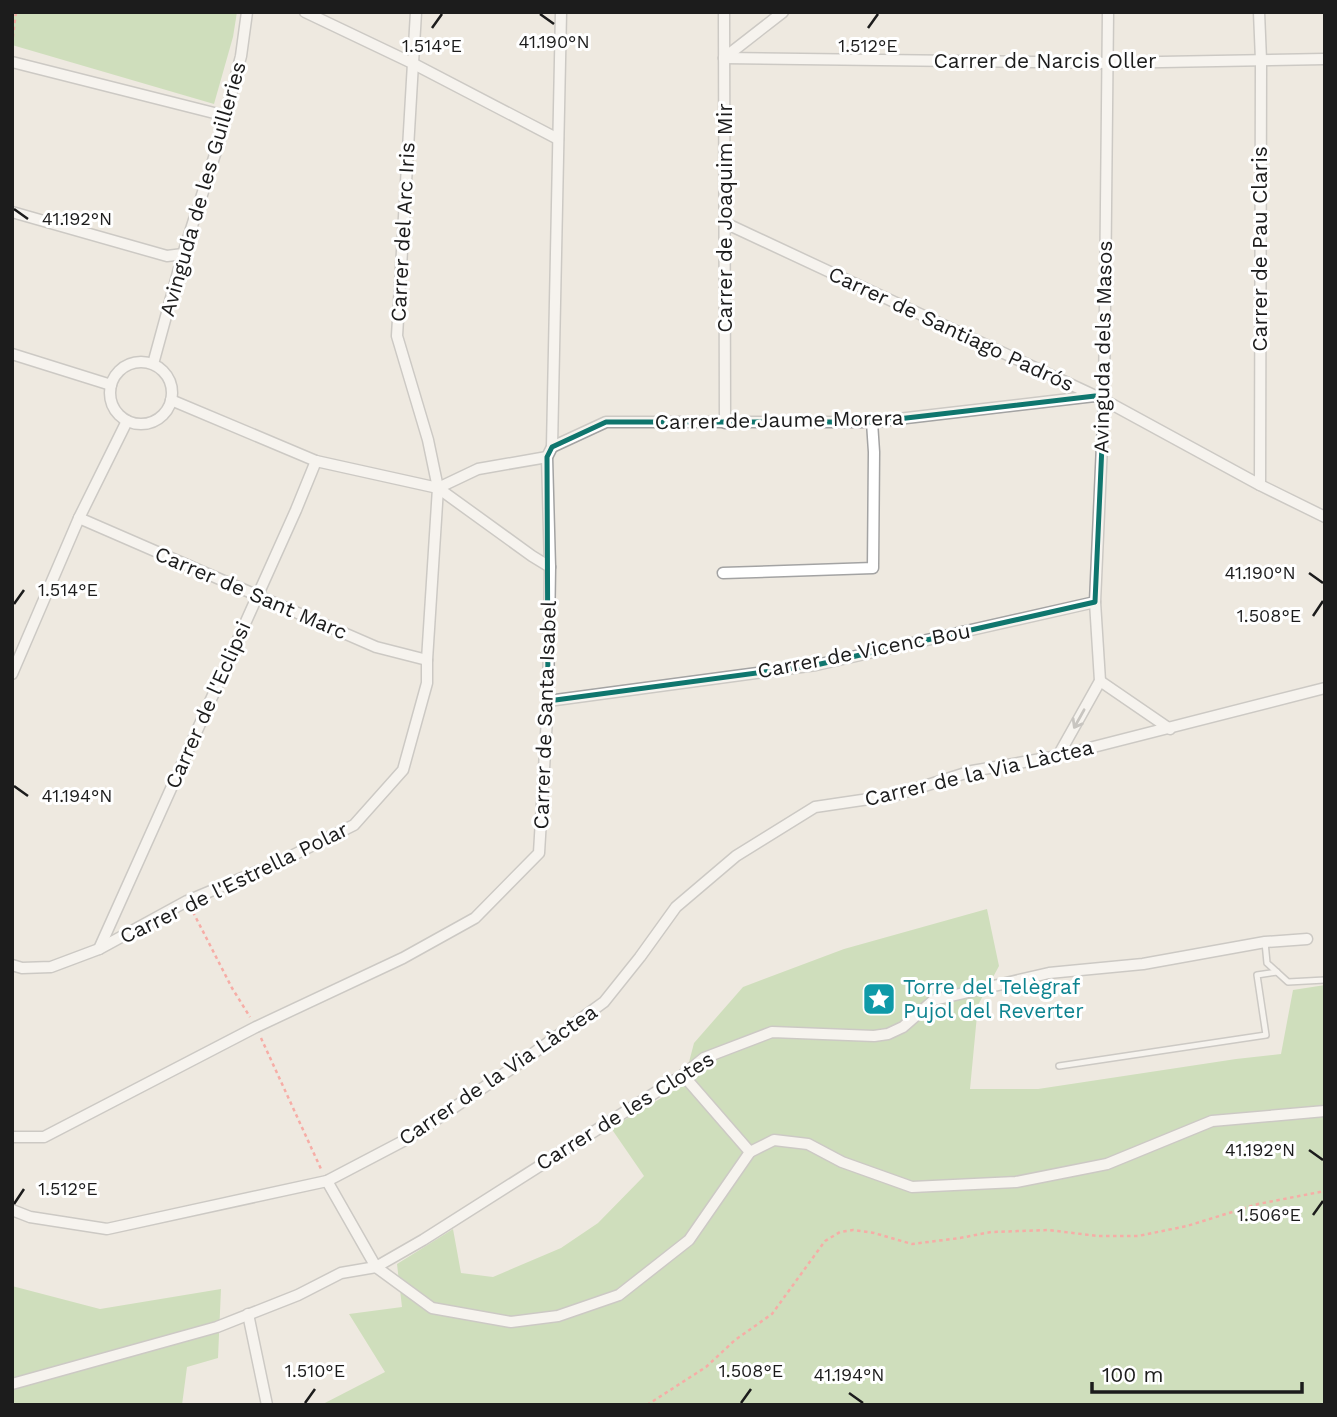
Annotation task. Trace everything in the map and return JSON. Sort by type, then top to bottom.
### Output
[{"type":"street","name":"Avinguda de les Guilleries","points":[[153,365],[183,254],[226,116],[241,57],[247,12]]},
{"type":"street","points":[[305,12],[558,139]]},
{"type":"street","name":"Carrer del Arc Iris","points":[[416,12],[397,336],[428,440],[438,488]]},
{"type":"street","name":"Carrer de Santa Isabel","points":[[12,1137],[44,1137],[256,1027],[403,958],[475,918],[539,853],[548,701],[549,452],[561,12]]},
{"type":"street","name":"Carrer de Joaquim Mir","points":[[724,12],[724,423]]},
{"type":"street","points":[[724,58],[783,12]]},
{"type":"street","name":"Avinguda dels Masos","points":[[1100,681],[1095,602],[1108,12]]},
{"type":"street","name":"Carrer de Pau Claris","points":[[1259,12],[1260,485]]},
{"type":"street","name":"Carrer de Narcis Oller","points":[[724,58],[1106,63],[1325,59]]},
{"type":"street","points":[[12,62],[226,116]]},
{"type":"street","points":[[12,212],[167,256],[183,254]]},
{"type":"street","name":"Carrer de Santiago Padrós","points":[[725,223],[1100,398],[1260,485],[1325,517]]},
{"type":"street","points":[[12,354],[111,385]]},
{"type":"street","points":[[141,362],[153,365],[167,375],[172,389],[172,400],[163,415],[153,422],[139,424],[127,421],[118,414],[113,405],[111,385],[122,368],[141,362]]},
{"type":"street","name":"Carrer de Jaume Morera","points":[[438,488],[478,469],[549,452],[606,422],[872,422],[1100,398]]},
{"type":"street","points":[[172,400],[316,461],[438,488],[550,567]]},
{"type":"street","points":[[12,674],[79,518],[127,421]]},
{"type":"street","points":[[723,573],[873,568],[872,422]]},
{"type":"street","name":"Carrer de l'Eclipsi","points":[[99,949],[316,461]]},
{"type":"street","name":"Carrer de l'Estrella Polar","points":[[12,965],[22,968],[51,967],[99,949],[187,901],[273,865],[354,825],[403,770],[427,683],[438,488]]},
{"type":"street","name":"Carrer de Sant Marc","points":[[79,518],[376,647],[427,660]]},
{"type":"street","name":"Carrer de Vicenc Bou","points":[[548,701],[816,665],[1095,602]]},
{"type":"street","points":[[1058,756],[1100,681],[1170,729]]},
{"type":"street","name":"Carrer de la Via Làctea","points":[[12,1210],[30,1217],[107,1229],[327,1181],[409,1138],[604,1002],[676,907],[736,856],[815,807],[896,795],[972,771],[1058,756],[1325,688]]},
{"type":"street","name":"Carrer de les Clotes","points":[[12,1384],[217,1326],[298,1295],[341,1273],[376,1267],[423,1240],[704,1058],[772,1032],[874,1036],[888,1034],[903,1027],[934,1000],[1049,973],[1143,964],[1265,942],[1307,939]]},
{"type":"street","points":[[683,1074],[750,1152]]},
{"type":"street","points":[[327,1181],[376,1267],[432,1308],[511,1322],[558,1316],[619,1295],[689,1240],[750,1152],[774,1140],[808,1144],[842,1162],[912,1186],[1016,1182],[1107,1164],[1212,1121],[1325,1111]]},
{"type":"street","points":[[248,1314],[267,1405]]},
{"type":"lane","points":[[1265,942],[1267,962],[1288,982],[1325,979]]},
{"type":"lane","points":[[1059,1066],[1266,1035],[1257,975],[1277,972]]},
{"type":"path","points":[[12,44],[16,12]]},
{"type":"path","points":[[647,1405],[706,1367],[735,1340],[772,1314],[825,1241],[840,1232],[853,1230],[874,1233],[912,1244],[991,1232],[1048,1230],[1098,1236],[1138,1236],[1187,1226],[1258,1204],[1325,1191]]},
{"type":"highlighted area","points":[[1095,396],[1104,400],[1095,602],[816,665],[548,701],[547,457],[552,447],[606,422],[872,422]]},
{"type":"green space","points":[[12,12],[237,12],[233,37],[214,104],[12,45]]},
{"type":"green space","points":[[987,909],[999,966],[978,1005],[970,1089],[1038,1089],[1281,1054],[1293,990],[1325,985],[1325,1405],[321,1405],[385,1372],[349,1314],[402,1307],[397,1264],[453,1229],[461,1273],[493,1277],[561,1248],[598,1223],[644,1176],[611,1128],[683,1085],[694,1043],[743,987],[844,949]]},
{"type":"green space","points":[[12,1286],[100,1309],[221,1289],[218,1358],[187,1367],[182,1405],[12,1405]]},
{"type":"place","name":"Torre del Telègraf Pujol del Reverter","points":[[879,999]]}]
